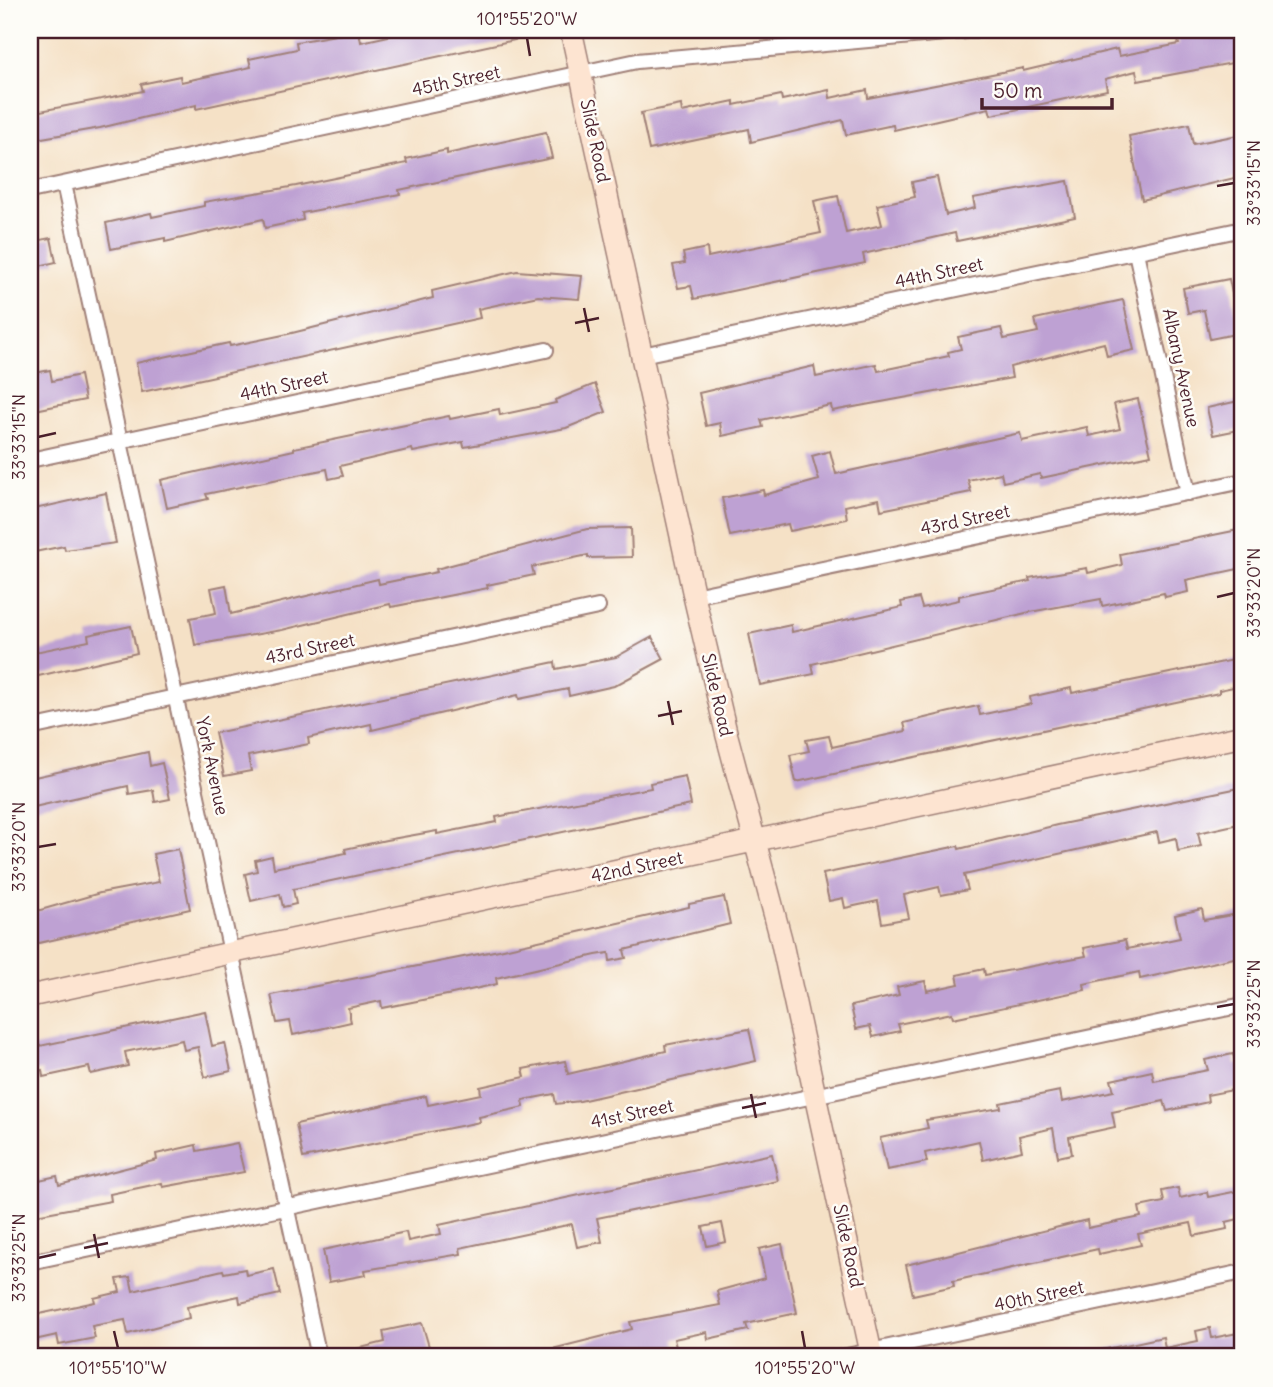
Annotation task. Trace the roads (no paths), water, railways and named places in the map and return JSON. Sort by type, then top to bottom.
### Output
[{"type":"main road","name":"Slide Road","points":[[571,30],[694,596],[781,939],[871,1354]]},
{"type":"main road","name":"42nd Street","points":[[30,996],[1243,736]]},
{"type":"street","name":"45th Street","points":[[30,191],[637,61],[978,30]]},
{"type":"street","name":"York Avenue","points":[[64,184],[122,440],[319,1357]]},
{"type":"street","name":"44th Street","points":[[642,355],[1243,229]]},
{"type":"street","name":"Albany Avenue","points":[[1136,252],[1188,493]]},
{"type":"street","name":"44th Street","points":[[30,460],[546,350]]},
{"type":"street","name":"43rd Street","points":[[694,596],[1243,481]]},
{"type":"street","name":"43rd Street","points":[[30,728],[598,607]]},
{"type":"street","name":"41st Street","points":[[30,1262],[1243,1004]]},
{"type":"street","name":"40th Street","points":[[842,1357],[871,1354],[1243,1272]]}]
